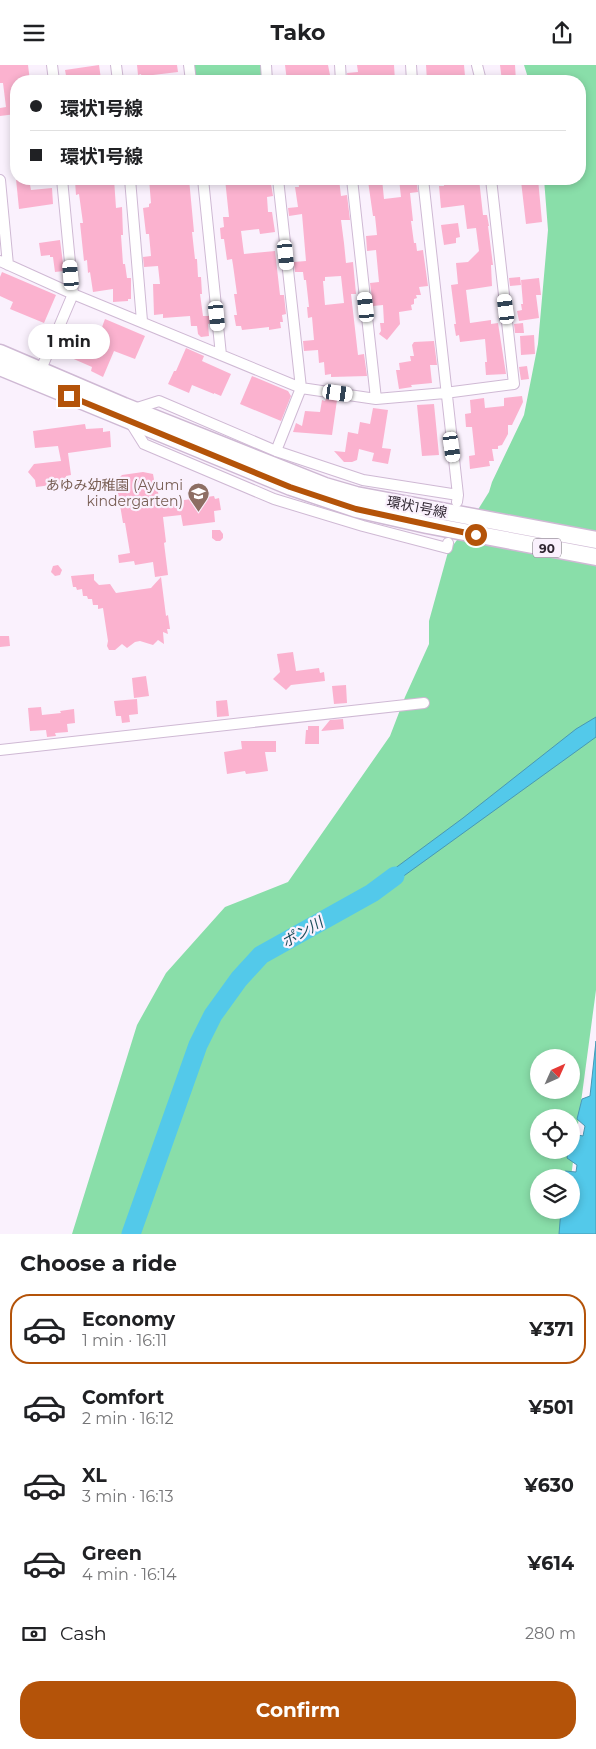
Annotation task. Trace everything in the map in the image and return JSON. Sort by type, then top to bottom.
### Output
[{"type":"main road","name":"環状1号線","points":[[0,353],[38,376],[132,415],[290,487],[339,503],[427,525],[596,557]]},
{"type":"main road","name":"環状1号線","points":[[0,367],[38,376]]},
{"type":"main road","name":"環状1号線","points":[[132,415],[325,486],[356,495],[596,540]]},
{"type":"street","points":[[0,180],[4,263],[73,294],[300,388],[376,399],[514,384],[492,185]]},
{"type":"street","points":[[38,376],[73,294],[63,185]]},
{"type":"street","points":[[131,185],[142,321]]},
{"type":"street","points":[[204,185],[221,355]]},
{"type":"street","points":[[276,451],[300,388],[279,185]]},
{"type":"street","points":[[353,185],[376,399]]},
{"type":"street","points":[[424,185],[458,498],[363,480],[276,451],[159,401],[132,415],[144,444],[274,499],[362,527],[447,548],[448,543]]},
{"type":"street","points":[[0,750],[424,703]]},
{"type":"green space","points":[[189,65],[266,65],[267,75],[190,75]]},
{"type":"green space","points":[[524,65],[596,65],[596,990],[580,1110],[530,1109],[530,1159],[573,1159],[572,1169],[530,1169],[530,1219],[565,1219],[563,1234],[72,1234],[137,1025],[166,973],[225,907],[288,882],[390,736],[429,644],[429,621],[448,552],[469,524],[489,492],[524,415],[538,344],[548,230],[544,185],[586,185],[586,75],[527,75]]},
{"type":"water","points":[[596,717],[596,737],[376,896],[371,886],[463,818],[576,729]]},
{"type":"water","points":[[596,1041],[596,1234],[559,1234],[560,1219],[580,1219],[580,1169],[576,1169],[577,1165],[568,1159],[580,1159],[580,1135],[583,1136],[585,1126],[580,1122],[580,1109],[582,1099],[590,1096]]},
{"type":"building","points":[[0,65],[28,65],[29,75],[10,75],[10,115],[0,116],[0,108],[6,107],[3,83],[0,83]]},
{"type":"building","points":[[99,65],[100,75],[66,75],[65,70]]},
{"type":"building","points":[[137,65],[177,65],[178,72],[138,75]]},
{"type":"building","points":[[285,65],[328,65],[330,75],[286,75]]},
{"type":"building","points":[[357,65],[394,65],[395,75],[347,75],[347,73],[358,72]]},
{"type":"building","points":[[426,65],[464,65],[465,75],[427,75]]},
{"type":"building","points":[[500,65],[515,65],[516,75],[501,75]]},
{"type":"building","points":[[17,185],[30,185],[31,190],[52,188],[53,204],[19,209]]},
{"type":"building","points":[[75,185],[114,185],[116,208],[122,207],[123,264],[125,264],[127,278],[131,278],[131,299],[128,299],[128,301],[113,302],[113,289],[93,292],[87,260],[84,261],[80,223],[83,223],[79,194],[76,195]]},
{"type":"building","points":[[150,185],[190,185],[195,259],[197,259],[198,277],[201,277],[202,294],[200,294],[203,316],[210,316],[211,323],[208,324],[209,336],[201,337],[198,334],[197,326],[191,326],[190,316],[163,318],[163,314],[154,315],[153,284],[160,284],[158,266],[144,267],[143,257],[151,256],[149,234],[146,234],[143,208],[149,207],[151,203]]},
{"type":"building","points":[[226,185],[271,185],[273,196],[267,197],[268,212],[272,212],[275,232],[260,234],[259,229],[241,231],[244,254],[275,251],[280,295],[284,295],[286,314],[282,315],[283,322],[280,322],[281,328],[269,330],[269,327],[242,330],[241,326],[236,326],[234,315],[237,315],[234,294],[237,294],[233,265],[232,259],[227,260],[224,239],[221,239],[220,228],[224,227],[223,217],[229,217]]},
{"type":"building","points":[[299,185],[340,185],[341,196],[347,195],[350,220],[341,220],[346,263],[353,262],[356,294],[351,294],[358,355],[364,354],[367,376],[331,377],[331,374],[325,375],[324,362],[319,363],[318,350],[304,351],[303,341],[314,340],[312,317],[308,318],[307,307],[309,307],[306,280],[304,280],[303,272],[295,272],[294,264],[294,262],[306,261],[302,214],[289,216],[288,208],[298,207],[295,187],[299,187]],"holes":[[[341,276],[344,303],[325,305],[323,281],[325,281],[325,277]]]},
{"type":"building","points":[[369,185],[383,185],[384,199],[401,197],[400,185],[417,185],[418,192],[410,193],[413,221],[411,221],[417,251],[423,250],[428,286],[419,287],[421,295],[416,295],[417,298],[414,299],[414,304],[411,305],[412,310],[399,312],[400,324],[387,340],[379,334],[381,331],[380,323],[384,323],[383,305],[373,306],[370,283],[379,282],[376,250],[367,251],[366,236],[377,235],[375,216],[373,216]]},
{"type":"building","points":[[480,185],[483,215],[487,215],[489,226],[493,265],[491,265],[492,286],[466,290],[470,323],[491,320],[491,324],[498,323],[506,374],[486,375],[485,339],[460,342],[459,335],[456,336],[451,285],[458,284],[456,263],[468,262],[479,251],[476,228],[467,229],[464,205],[441,208],[439,186]]},
{"type":"building","points":[[521,185],[539,185],[542,222],[526,224]]},
{"type":"building","points":[[458,223],[460,237],[456,238],[456,243],[444,245],[441,225]]},
{"type":"building","points":[[60,240],[64,271],[55,272],[53,257],[50,257],[50,255],[41,256],[39,243]]},
{"type":"building","points":[[2,272],[56,295],[44,323],[10,309],[13,302],[0,296],[0,277]]},
{"type":"building","points":[[520,277],[521,285],[510,286],[509,278]]},
{"type":"building","points":[[539,278],[541,295],[536,295],[539,318],[519,321],[517,311],[522,310],[521,304],[523,304],[521,280]]},
{"type":"building","points":[[105,319],[145,336],[135,359],[114,351],[103,377],[91,371],[92,367],[60,353],[65,339],[76,344],[83,331],[98,338]]},
{"type":"building","points":[[523,323],[524,333],[515,333],[514,324]]},
{"type":"building","points":[[534,335],[535,354],[521,355],[520,336]]},
{"type":"building","points":[[434,341],[437,365],[430,365],[432,383],[411,385],[412,387],[399,389],[396,370],[400,370],[399,363],[411,361],[410,356],[414,356],[412,345],[414,342]]},
{"type":"building","points":[[186,348],[204,356],[202,361],[231,374],[221,396],[192,385],[189,393],[168,384]]},
{"type":"building","points":[[527,366],[529,379],[521,380],[519,367]]},
{"type":"building","points":[[252,376],[288,391],[291,396],[281,421],[240,404]]},
{"type":"building","points":[[522,396],[523,402],[512,425],[508,425],[508,434],[502,445],[498,446],[498,449],[492,449],[494,461],[489,461],[490,466],[470,469],[469,456],[475,455],[472,427],[466,427],[465,414],[471,413],[470,400],[484,398],[485,408],[504,406],[504,398]]},
{"type":"building","points":[[326,399],[337,400],[332,435],[293,432],[296,423],[302,426],[305,411],[320,412],[322,400],[325,401]]},
{"type":"building","points":[[434,404],[439,455],[422,456],[417,405]]},
{"type":"building","points":[[373,408],[388,410],[382,448],[391,449],[388,464],[372,461],[374,453],[359,449],[357,460],[344,462],[334,451],[345,452],[348,432],[358,434],[360,422],[370,424]]},
{"type":"building","points":[[85,424],[86,429],[103,428],[103,432],[110,431],[111,447],[68,453],[71,475],[66,476],[67,483],[36,487],[35,480],[28,472],[34,464],[61,461],[58,446],[35,448],[33,431]]},
{"type":"building","points":[[143,472],[153,474],[155,485],[157,485],[160,506],[177,503],[177,501],[214,496],[215,499],[219,498],[221,510],[214,511],[215,522],[183,526],[181,515],[163,517],[168,575],[155,577],[153,562],[135,565],[134,561],[119,563],[118,555],[130,553],[116,481],[122,475]]},
{"type":"building","points":[[212,530],[220,530],[223,534],[223,538],[220,541],[212,538]]},
{"type":"building","points":[[58,565],[62,570],[60,575],[55,576],[51,572],[53,566]]},
{"type":"building","points":[[94,574],[94,580],[99,585],[110,584],[116,593],[151,588],[161,577],[166,616],[168,615],[170,629],[167,629],[168,634],[163,632],[164,644],[158,640],[153,645],[140,641],[127,648],[122,644],[115,650],[109,650],[103,608],[98,609],[98,605],[93,605],[92,599],[83,596],[82,589],[77,590],[76,587],[73,587],[71,576]]},
{"type":"building","points":[[0,636],[9,636],[10,646],[0,647]]},
{"type":"building","points":[[293,652],[296,671],[319,668],[320,673],[324,672],[325,681],[291,685],[286,690],[273,679],[280,672],[277,654]]},
{"type":"building","points":[[146,676],[149,696],[134,698],[132,678]]},
{"type":"building","points":[[346,685],[347,703],[334,704],[332,686]]},
{"type":"building","points":[[137,699],[138,714],[129,715],[130,722],[122,723],[121,716],[116,716],[114,701]]},
{"type":"building","points":[[227,700],[229,716],[217,717],[216,701]]},
{"type":"building","points":[[41,707],[42,715],[61,713],[60,711],[74,709],[75,723],[67,724],[68,732],[55,733],[56,736],[47,737],[46,730],[30,731],[28,708]]},
{"type":"building","points":[[343,719],[344,729],[321,731],[330,720]]},
{"type":"building","points":[[308,726],[319,726],[319,744],[305,744]]},
{"type":"building","points":[[241,741],[276,741],[276,752],[265,752],[268,771],[246,774],[245,771],[227,774],[224,752],[242,749]]},
{"type":"waterway","name":"ポン川","points":[[131,1234],[198,1045],[213,1015],[239,979],[261,955],[372,893],[395,876]]},
{"type":"place","name":"あゆみ幼稚園 (Ayumi kindergarten)","points":[[199,512]]},
{"type":"route","points":[[69,396],[290,487],[356,509],[476,535]]}]
